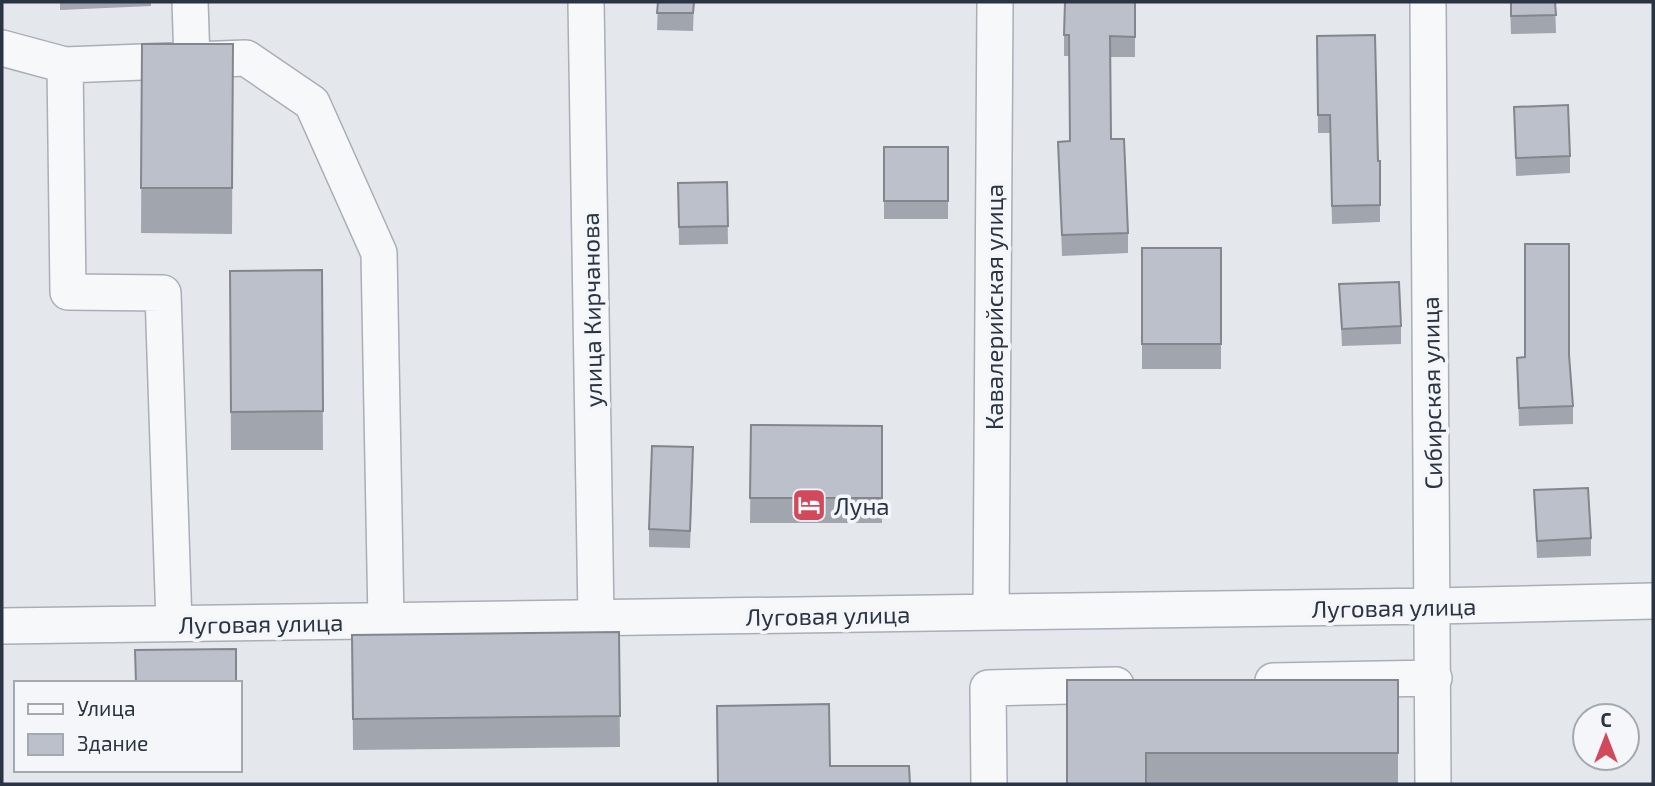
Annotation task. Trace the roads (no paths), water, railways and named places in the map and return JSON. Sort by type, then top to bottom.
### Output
[{"type":"street","points":[[190,2],[192,61]]},
{"type":"street","name":"улица Кирчанова","points":[[586,2],[596,619]]},
{"type":"street","name":"Кавалерийская улица","points":[[991,612],[995,2]]},
{"type":"street","name":"Сибирская улица","points":[[1428,2],[1434,606],[1433,784]]},
{"type":"street","points":[[2,48],[65,65],[246,58],[312,103],[379,253],[386,621]]},
{"type":"street","points":[[65,65],[68,292],[163,293],[174,624]]},
{"type":"street","name":"Луговая улица","points":[[2,626],[1653,601]]},
{"type":"street","points":[[1239,682],[1434,678]]},
{"type":"street","points":[[989,784],[988,688],[1142,684]]},
{"type":"place","name":"Луна","points":[[809,505]]}]
